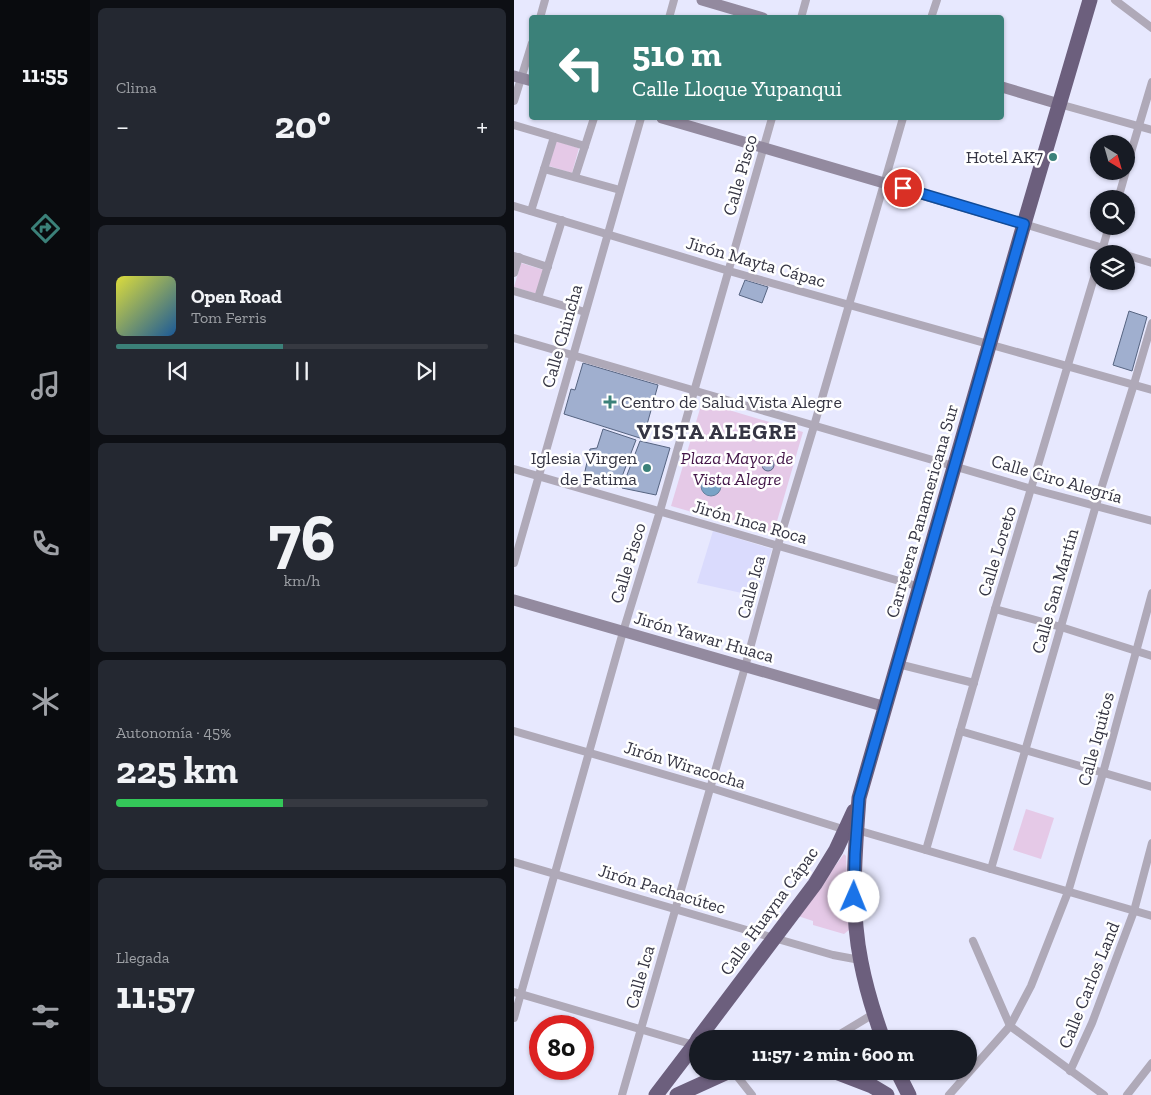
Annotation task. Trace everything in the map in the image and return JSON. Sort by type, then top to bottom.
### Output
[{"type":"highway","name":"Carretera Panamericana Sur","points":[[859,798],[1090,0]]},
{"type":"highway","name":"Calle Huayna Cápac","points":[[706,1030],[819,878],[851,830],[859,798]]},
{"type":"highway","points":[[851,830],[854,897],[860,960],[880,1030]]},
{"type":"highway","name":"Calle Huayna Cápac","points":[[656,1095],[689,1052]]},
{"type":"highway","points":[[677,1095],[711,1080]]},
{"type":"highway","points":[[856,1080],[887,1095]]},
{"type":"highway","points":[[902,1080],[909,1095]]},
{"type":"street","points":[[541,15],[545,0]]},
{"type":"street","points":[[671,15],[674,0]]},
{"type":"street","points":[[702,0],[753,15]]},
{"type":"street","points":[[802,15],[806,0]]},
{"type":"street","points":[[933,15],[937,0]]},
{"type":"street","points":[[1115,0],[1151,28]]},
{"type":"street","points":[[514,101],[529,54]]},
{"type":"street","points":[[1135,140],[1151,82]]},
{"type":"street","points":[[1004,88],[1151,130]]},
{"type":"street","points":[[574,177],[593,120]]},
{"type":"street","name":"Calle Chincha","points":[[514,563],[515,554],[539,477],[640,120]]},
{"type":"street","points":[[669,120],[1024,224],[1090,246]]},
{"type":"street","name":"Calle Pisco","points":[[514,1018],[518,992],[556,873],[623,632],[660,511],[771,120]]},
{"type":"street","name":"Calle Ica","points":[[622,1095],[711,788],[778,545],[902,120]]},
{"type":"street","points":[[514,125],[585,146]]},
{"type":"street","points":[[531,212],[554,137]]},
{"type":"street","points":[[544,168],[620,190]]},
{"type":"street","name":"Jirón Mayta Cápac","points":[[514,206],[729,271],[1151,390]]},
{"type":"street","points":[[538,298],[562,220]]},
{"type":"street","points":[[514,273],[516,256],[548,267]]},
{"type":"street","points":[[1135,257],[1151,263]]},
{"type":"street","name":"Calle Loreto","points":[[926,850],[995,609],[1090,290]]},
{"type":"street","points":[[514,291],[585,312]]},
{"type":"street","name":"Calle San Martín","points":[[991,869],[1096,505],[1151,323]]},
{"type":"street","name":"Calle Ciro Alegría","points":[[514,338],[814,426],[1151,520]]},
{"type":"street","name":"Jirón Inca Roca","points":[[514,469],[920,587]]},
{"type":"street","name":"Calle Iquitos","points":[[949,1095],[1010,1026],[1031,986],[1068,892],[1103,773],[1151,593]]},
{"type":"street","name":"Jirón Yawar Huaca","points":[[514,600],[886,707]]},
{"type":"street","points":[[995,609],[1061,627],[1151,656]]},
{"type":"street","points":[[898,664],[974,683]]},
{"type":"street","name":"Jirón Wiracocha","points":[[514,731],[1151,916]]},
{"type":"street","points":[[960,731],[1151,787]]},
{"type":"street","name":"Calle Carlos Land","points":[[1070,1070],[1092,1023],[1134,911],[1151,843]]},
{"type":"street","name":"Jirón Pachacútec","points":[[514,862],[833,955],[860,960]]},
{"type":"street","points":[[973,941],[1010,1026],[1104,1095]]},
{"type":"street","points":[[518,992],[640,1029],[689,1040]]},
{"type":"street","points":[[847,1030],[875,1013]]},
{"type":"street","points":[[1127,1095],[1151,1063]]},
{"type":"street","points":[[739,1080],[752,1095]]},
{"type":"shaded area","points":[[711,476],[718,479],[721,486],[718,493],[711,496],[704,493],[701,486],[704,479]]},
{"type":"shaded area","points":[[713,531],[772,549],[755,596],[697,583]]},
{"type":"green space","points":[[556,141],[579,148],[572,173],[549,166]]},
{"type":"green space","points":[[521,263],[544,270],[537,294],[514,287]]},
{"type":"green space","name":"Plaza Mayor de Vista Alegre","points":[[702,402],[803,432],[773,535],[671,506]]},
{"type":"green space","points":[[1026,809],[1054,818],[1041,859],[1013,850]]},
{"type":"green space","points":[[844,854],[846,856],[849,930],[844,934],[813,925],[813,921],[798,916]]},
{"type":"building","points":[[745,280],[768,287],[762,303],[739,295]]},
{"type":"building","points":[[1129,311],[1147,317],[1132,371],[1113,365]]},
{"type":"building","name":"Centro de Salud Vista Alegre","points":[[583,363],[658,385],[643,439],[564,414],[571,389],[575,390]]},
{"type":"building","points":[[603,429],[636,440],[618,487],[583,480],[590,449],[597,448]]},
{"type":"building","name":"Iglesia Virgen de Fatima","points":[[640,441],[670,448],[656,495],[622,488]]},
{"type":"building","points":[[766,459],[770,459],[774,465],[770,471],[766,471],[762,467],[762,463]]},
{"type":"place","name":"Hotel AK7","points":[[1053,157]]},
{"type":"place","name":"Centro de Salud Vista Alegre","points":[[610,402]]},
{"type":"place","name":"Iglesia Virgen de Fatima","points":[[647,468]]},
{"type":"district","name":"VISTA ALEGRE","points":[[717,431]]},
{"type":"route","points":[[854,897],[859,798],[1024,224],[903,188]]}]
